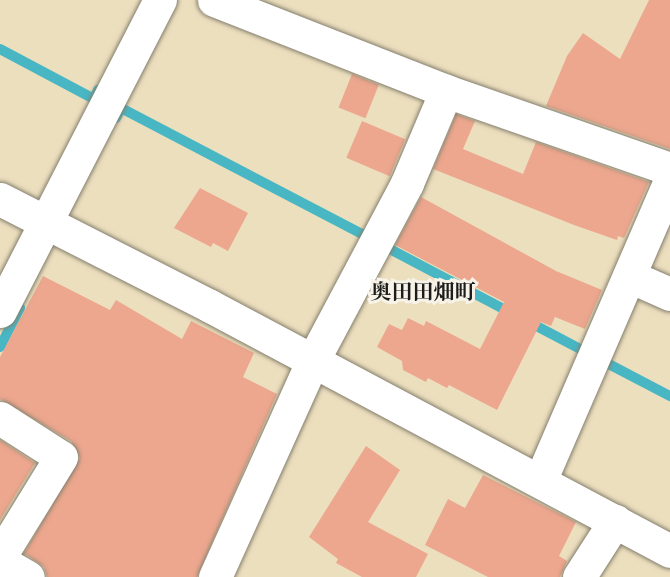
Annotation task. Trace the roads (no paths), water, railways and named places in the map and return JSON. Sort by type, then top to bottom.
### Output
[{"type":"street","points":[[0,311],[160,0]]},
{"type":"street","points":[[214,0],[446,91],[670,169]]},
{"type":"street","points":[[215,577],[312,362],[407,183],[446,91]]},
{"type":"street","points":[[540,481],[670,180]]},
{"type":"street","points":[[0,199],[670,551]]},
{"type":"street","points":[[629,276],[670,294]]},
{"type":"street","points":[[0,418],[62,457],[0,556]]},
{"type":"street","points":[[579,577],[615,521]]},
{"type":"street","points":[[0,561],[28,577]]},
{"type":"waterway","points":[[0,49],[94,99],[98,90]]},
{"type":"waterway","points":[[116,118],[121,108],[366,236]]},
{"type":"waterway","points":[[386,247],[513,314]]},
{"type":"waterway","points":[[0,347],[20,308]]},
{"type":"waterway","points":[[527,321],[582,350]]},
{"type":"waterway","points":[[601,360],[670,396]]},
{"type":"district","name":"奥田田畑町","points":[[423,294]]}]
